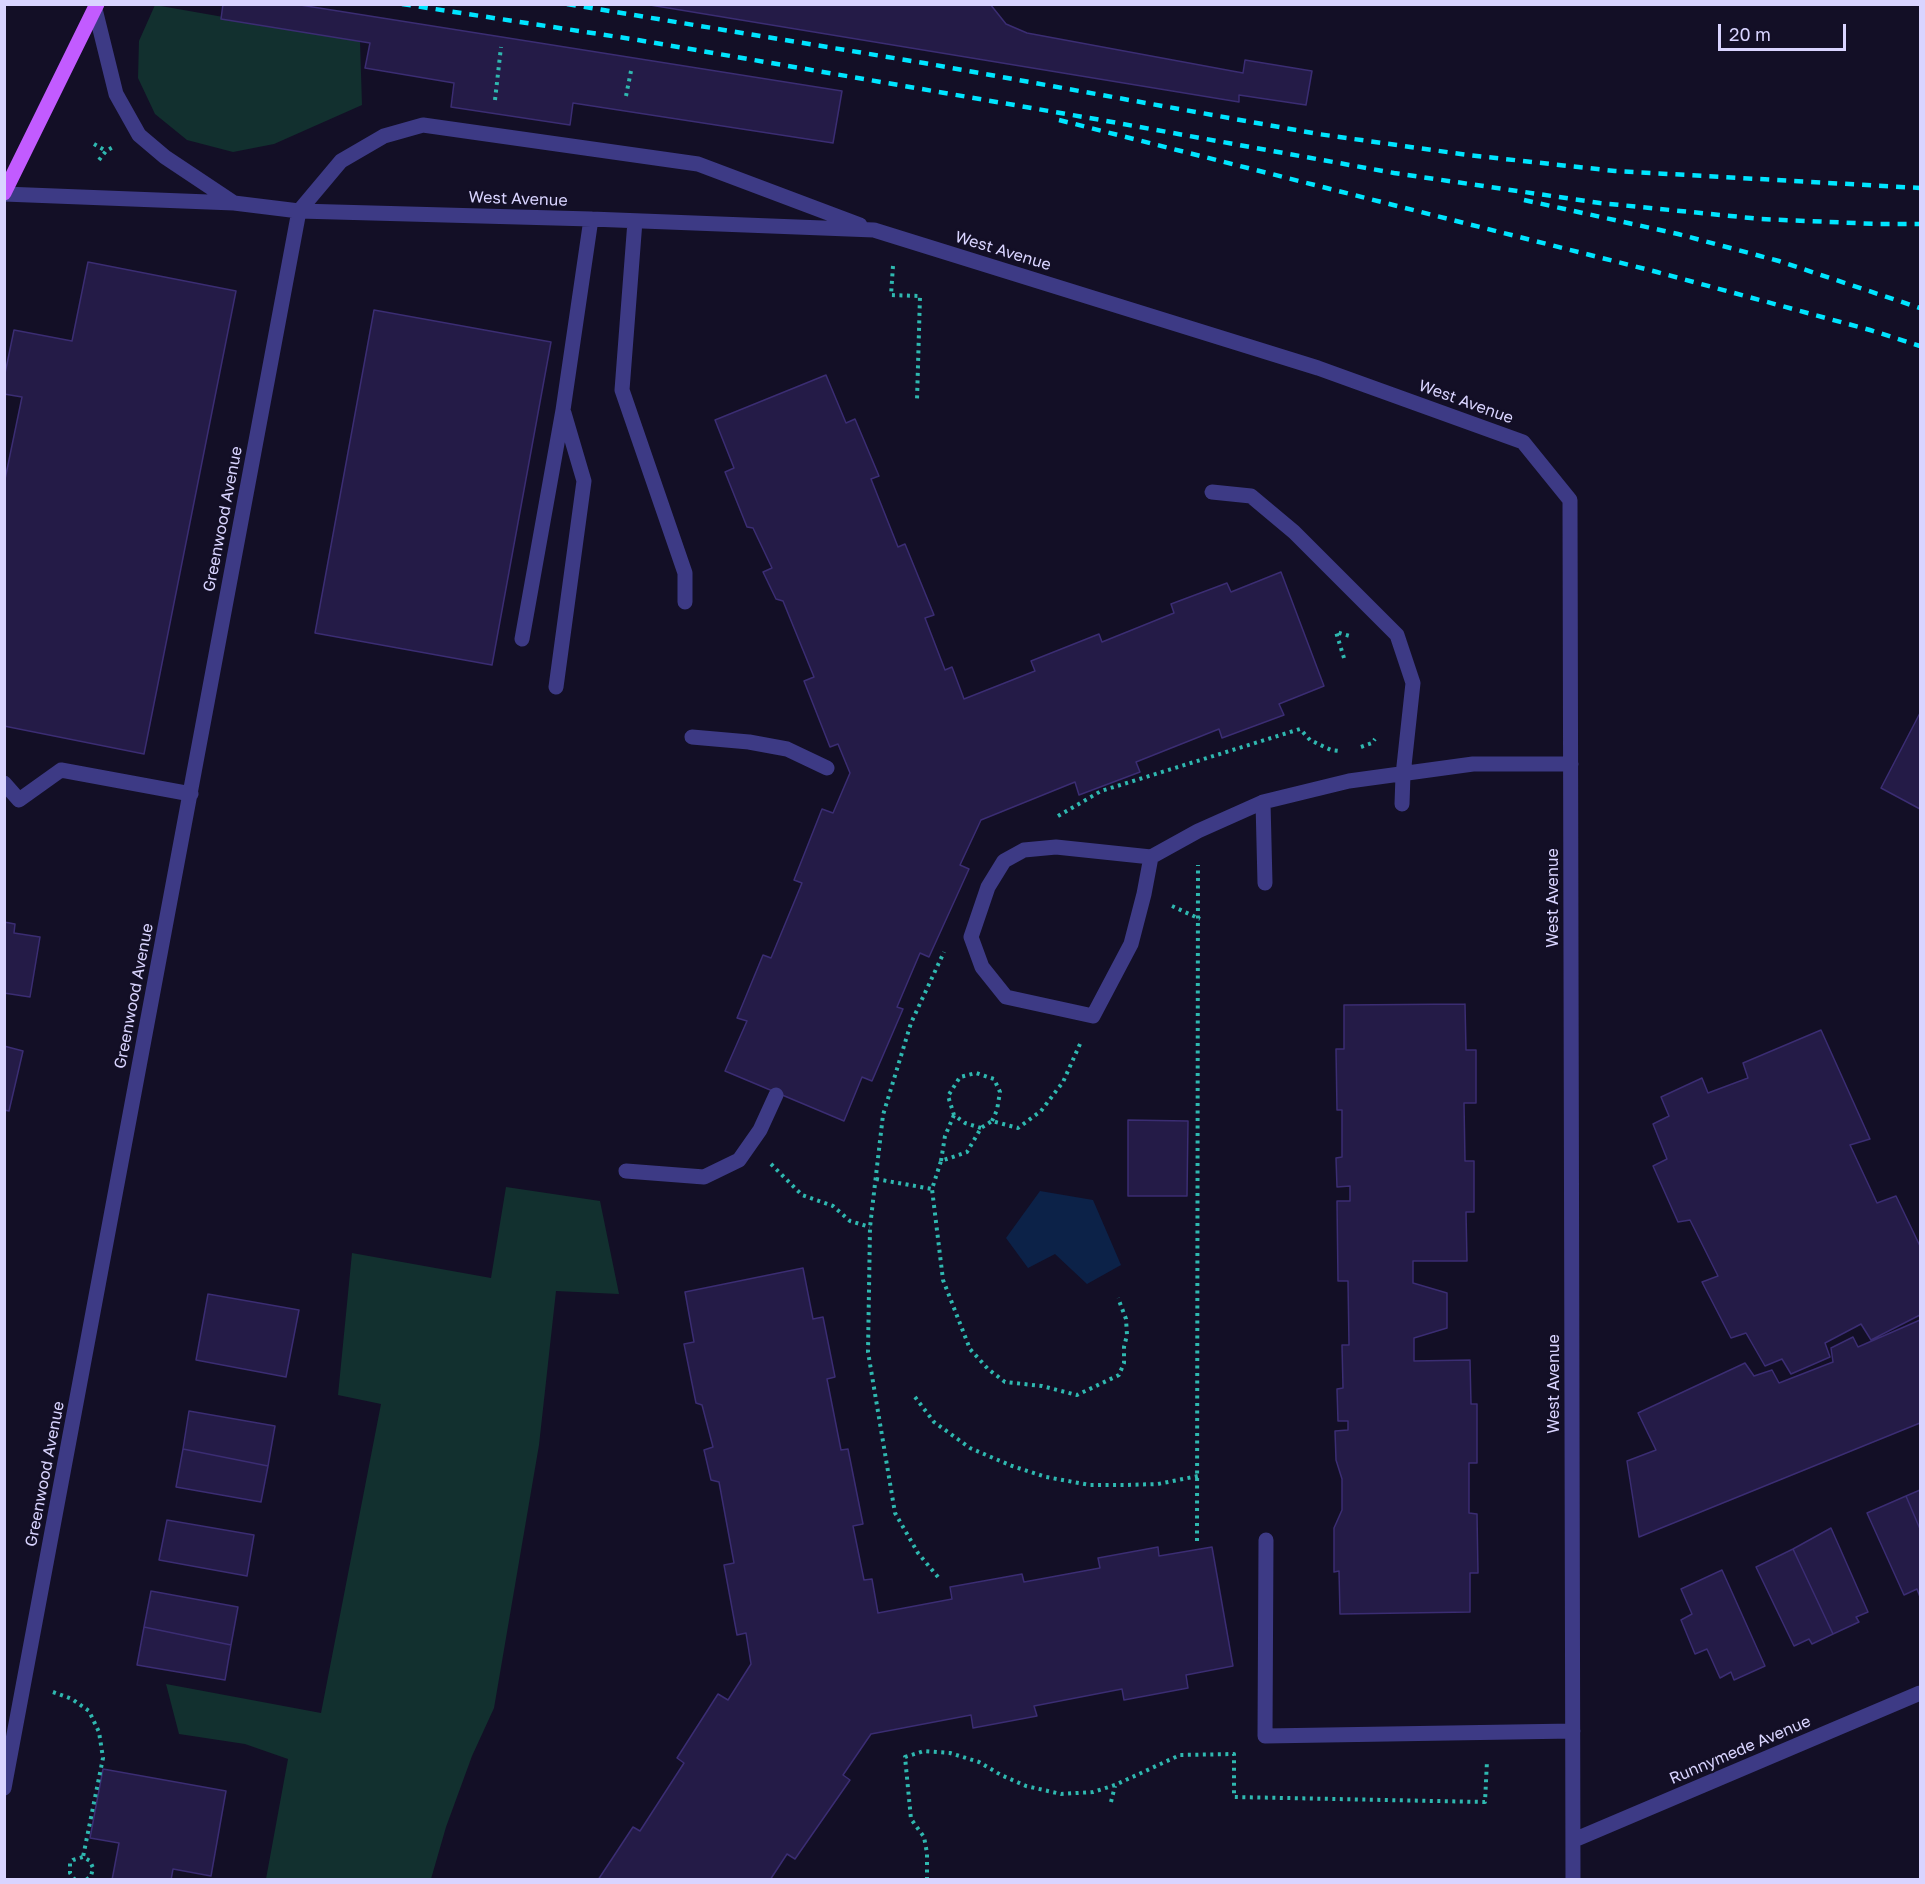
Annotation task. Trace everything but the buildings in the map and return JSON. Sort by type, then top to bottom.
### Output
[{"type":"main road","points":[[5,193],[96,7]]},
{"type":"street","points":[[96,7],[116,94],[139,135],[165,157],[234,203]]},
{"type":"street","points":[[299,211],[341,161],[384,136],[423,125],[698,164],[874,230]]},
{"type":"street","name":"West Avenue","points":[[5,193],[234,203],[299,211],[874,230],[1318,368],[1523,442],[1570,500],[1573,1880]]},
{"type":"street","name":"Greenwood Avenue","points":[[4,1788],[299,211]]},
{"type":"street","points":[[522,639],[563,410],[591,219]]},
{"type":"street","points":[[635,221],[622,390],[685,573],[686,602]]},
{"type":"street","points":[[556,687],[584,481],[563,410]]},
{"type":"street","points":[[1212,492],[1251,496],[1294,532],[1397,635],[1413,683],[1402,804]]},
{"type":"street","points":[[692,737],[787,748],[827,768]]},
{"type":"street","points":[[1151,857],[1131,944],[1093,1016],[1006,998],[982,967],[971,937],[988,887],[1004,861],[1024,850],[1056,847],[1151,857],[1198,831],[1263,802],[1349,781],[1473,764],[1571,764]]},
{"type":"street","points":[[4,783],[18,800],[61,770],[191,794]]},
{"type":"street","points":[[1263,802],[1265,883]]},
{"type":"street","points":[[626,1171],[704,1177],[739,1160],[760,1130],[776,1095]]},
{"type":"street","points":[[1266,1540],[1265,1736],[1573,1731]]},
{"type":"street","name":"Runnymede Avenue","points":[[1574,1840],[1920,1693]]},
{"type":"path","points":[[495,100],[501,48]]},
{"type":"path","points":[[626,96],[631,71]]},
{"type":"path","points":[[94,144],[106,150]]},
{"type":"path","points":[[893,265],[891,295],[920,296],[918,400]]},
{"type":"path","points":[[1197,1541],[1200,918],[1198,831]]},
{"type":"path","points":[[992,1121],[1018,1128],[1041,1111],[1064,1082],[1093,1016]]},
{"type":"path","points":[[941,1161],[967,1152],[981,1128],[992,1121],[997,1110],[1000,1092],[993,1079],[976,1073],[960,1077],[948,1096],[954,1115],[964,1123],[981,1128]]},
{"type":"path","points":[[954,1115],[945,1136],[941,1161],[932,1190],[943,1280],[970,1349],[988,1369],[1005,1382],[1042,1386],[1077,1395],[1119,1375],[1124,1362],[1127,1335],[1126,1319],[1118,1298]]},
{"type":"path","points":[[760,1130],[768,1161],[802,1195],[833,1206],[850,1221],[870,1227]]},
{"type":"path","points":[[876,1179],[932,1190]]},
{"type":"path","points":[[915,1397],[934,1422],[970,1448],[1012,1466],[1046,1477],[1090,1485],[1124,1485],[1158,1484],[1198,1476]]},
{"type":"path","points":[[51,1691],[72,1699],[88,1711],[99,1732],[103,1758],[83,1857]]},
{"type":"path","points":[[927,1880],[927,1853],[924,1837],[911,1819],[905,1757],[924,1751],[950,1752],[979,1762],[1001,1776],[1026,1786],[1061,1794],[1093,1792],[1115,1785],[1180,1755],[1234,1754],[1234,1797],[1485,1802],[1487,1759],[1496,1759]]},
{"type":"path","points":[[1111,1802],[1115,1785]]},
{"type":"path","points":[[75,1880],[71,1877],[69,1867],[73,1860],[83,1857]]},
{"type":"path","points":[[83,1857],[92,1864],[93,1868],[91,1876],[86,1880]]},
{"type":"green space","points":[[155,5],[360,41],[362,105],[274,144],[233,152],[187,140],[155,114],[138,78],[139,41]]},
{"type":"green space","points":[[506,1187],[600,1201],[619,1294],[556,1291],[539,1445],[494,1708],[472,1756],[446,1827],[431,1879],[266,1879],[288,1759],[245,1744],[179,1734],[166,1684],[321,1713],[381,1404],[338,1395],[352,1253],[491,1278]]},
{"type":"water","points":[[1040,1191],[1093,1200],[1121,1265],[1087,1284],[1055,1254],[1028,1268],[1006,1238]]},
{"type":"railway","points":[[402,4],[638,40],[1394,173],[1600,203],[1761,219],[1920,224]]},
{"type":"railway","points":[[567,4],[924,63],[1318,134],[1468,155],[1615,171],[1920,188]]},
{"type":"railway","points":[[1059,120],[1657,272],[1870,330],[1920,346]]},
{"type":"railway","points":[[1524,200],[1678,234],[1779,261],[1920,308]]}]
